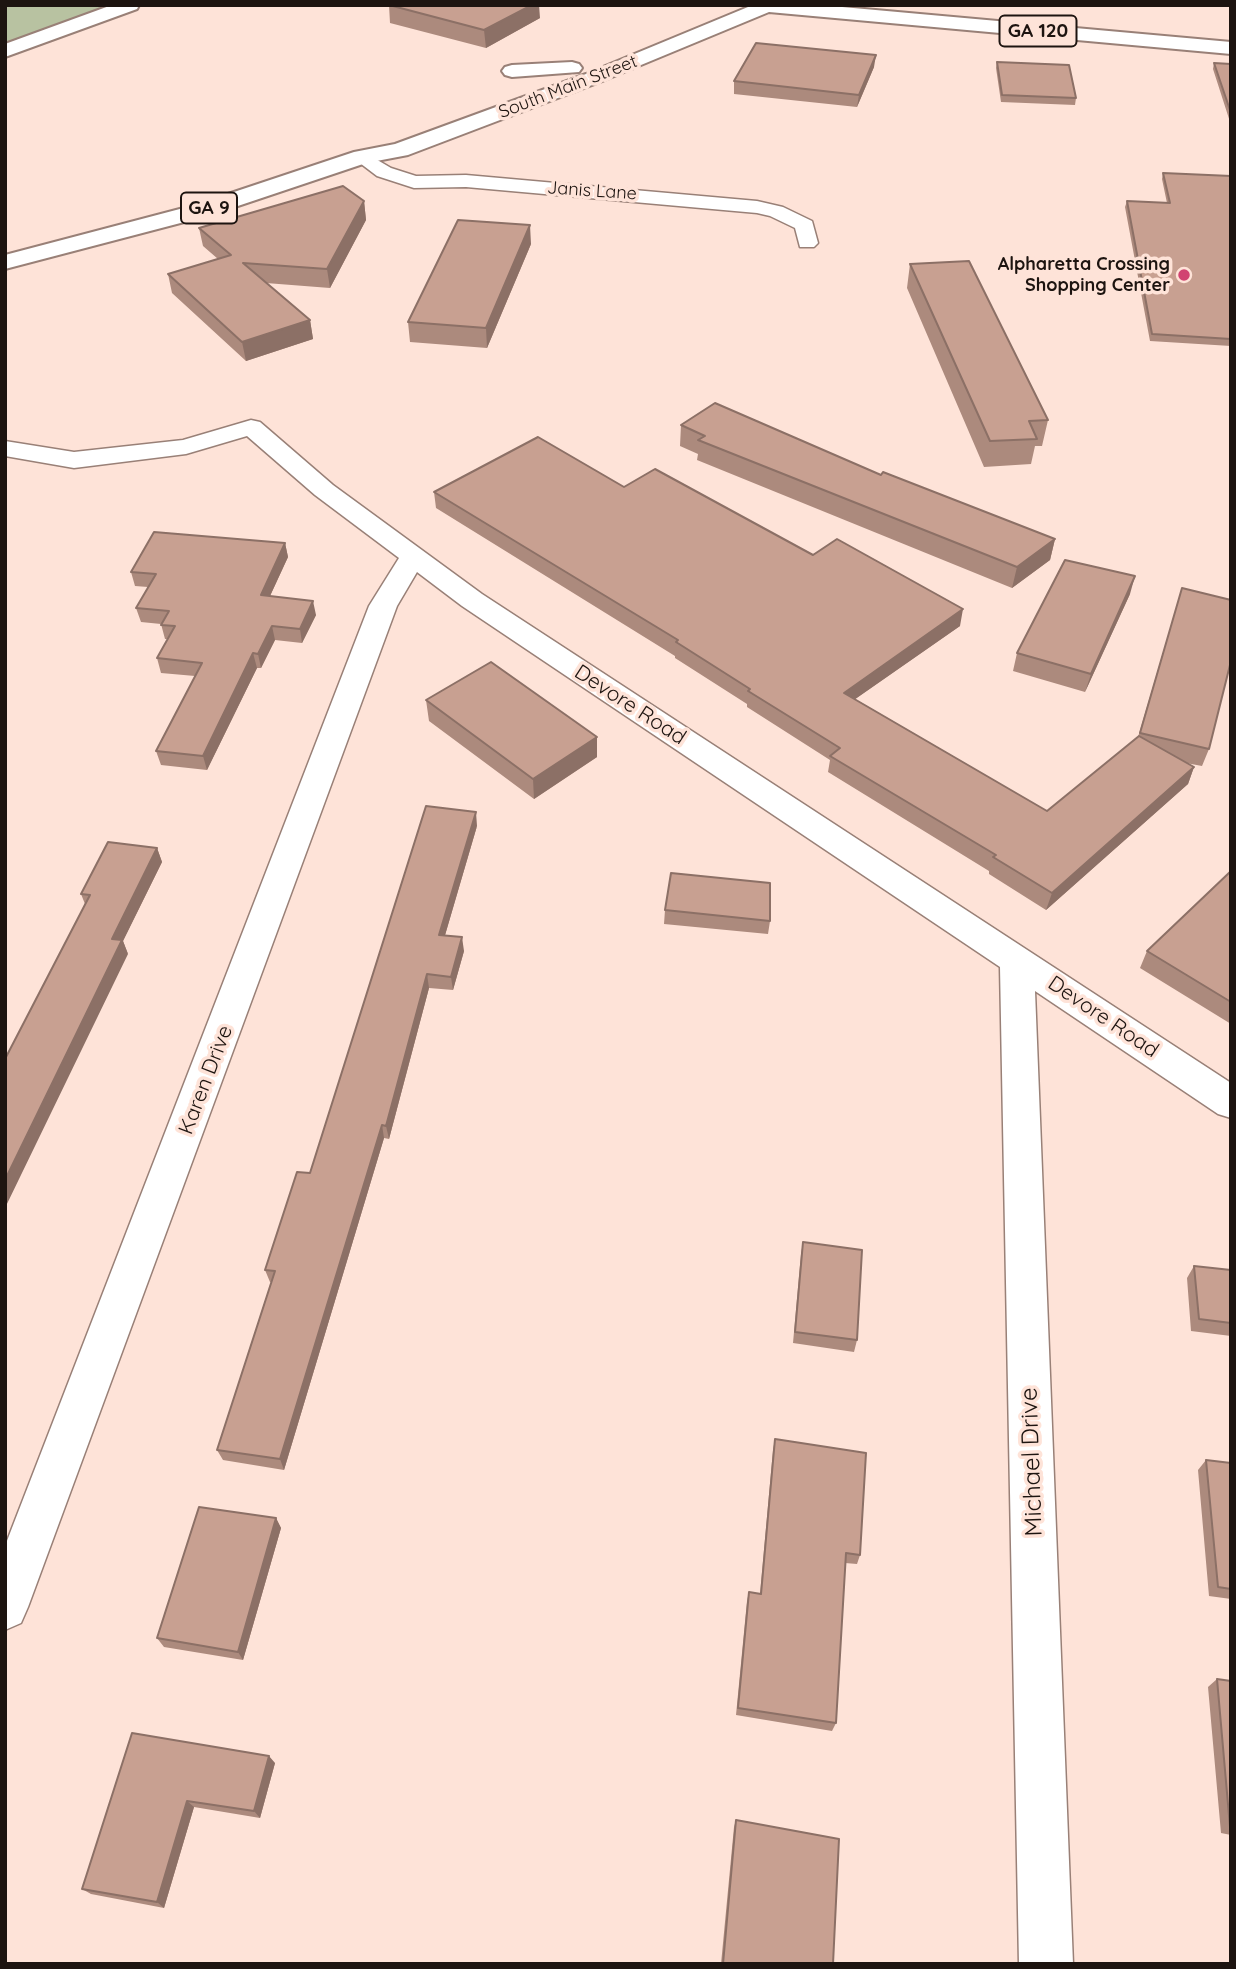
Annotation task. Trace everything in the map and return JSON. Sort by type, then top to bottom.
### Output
[{"type":"main road","points":[[5,51],[130,5]]},
{"type":"main road","name":"South Main Street","points":[[362,157],[383,141],[726,5]]},
{"type":"main road","name":"South Main Street","points":[[5,262],[203,210],[362,157],[400,150],[521,106],[764,6]]},
{"type":"main road","name":"GA 120","points":[[764,6],[1231,48]]},
{"type":"main road","points":[[512,71],[572,68]]},
{"type":"street","name":"Janis Lane","points":[[362,157],[384,173],[414,182],[466,181],[757,206],[793,217],[805,225],[807,243]]},
{"type":"street","name":"Devore Road","points":[[5,448],[74,460],[186,447],[251,427],[324,490],[472,600],[1231,1103]]},
{"type":"street","name":"Karen Drive","points":[[5,1607],[383,606],[413,558]]},
{"type":"street","name":"Michael Drive","points":[[1017,960],[1046,1964]]},
{"type":"green space","points":[[5,5],[114,5],[5,47]]},
{"type":"building","points":[[389,5],[532,5],[484,30]]},
{"type":"building","points":[[756,43],[876,55],[859,95],[734,81]]},
{"type":"building","points":[[997,62],[1069,65],[1076,98],[1002,95]]},
{"type":"building","points":[[1214,63],[1231,64],[1231,113]]},
{"type":"building","name":"Alpharetta Crossing Shopping Center","points":[[1163,173],[1231,176],[1231,339],[1152,334],[1127,201],[1170,203]]},
{"type":"building","points":[[343,186],[364,201],[327,269],[243,263],[310,320],[242,342],[168,274],[231,255],[199,228]]},
{"type":"building","points":[[458,220],[530,225],[486,328],[408,322]]},
{"type":"building","points":[[969,261],[1048,420],[1029,421],[1037,439],[990,441],[910,264]]},
{"type":"building","points":[[715,403],[881,475],[883,472],[1055,539],[1017,567],[698,440],[705,436],[681,425]]},
{"type":"building","points":[[538,437],[624,487],[655,469],[813,555],[837,539],[963,609],[844,693],[1047,811],[1139,736],[1194,767],[1052,893],[993,857],[996,855],[830,756],[840,748],[748,691],[750,689],[676,642],[678,640],[434,492]]},
{"type":"building","points":[[154,532],[285,543],[261,595],[313,601],[300,629],[272,626],[258,654],[253,653],[203,756],[156,751],[202,663],[157,658],[175,626],[161,625],[169,611],[136,608],[156,574],[131,572]]},
{"type":"building","points":[[1065,560],[1135,576],[1091,674],[1017,653]]},
{"type":"building","points":[[1182,588],[1231,600],[1231,661],[1209,749],[1140,733]]},
{"type":"building","points":[[491,662],[597,737],[533,779],[426,700]]},
{"type":"building","points":[[426,806],[476,812],[439,935],[462,937],[451,977],[427,974],[386,1126],[382,1125],[280,1459],[217,1450],[275,1271],[265,1270],[297,1172],[310,1173]]},
{"type":"building","points":[[108,842],[157,848],[112,939],[122,940],[5,1180],[5,1059],[90,895],[81,894]]},
{"type":"building","points":[[1231,871],[1231,1002],[1147,951]]},
{"type":"building","points":[[671,873],[770,883],[770,921],[665,910]]},
{"type":"building","points":[[803,1242],[862,1250],[857,1340],[795,1332]]},
{"type":"building","points":[[1194,1266],[1231,1270],[1231,1323],[1199,1319]]},
{"type":"building","points":[[775,1439],[866,1453],[860,1555],[846,1553],[836,1723],[738,1708],[749,1592],[761,1594]]},
{"type":"building","points":[[1206,1460],[1231,1463],[1231,1589],[1218,1587]]},
{"type":"building","points":[[199,1507],[276,1518],[238,1652],[157,1638]]},
{"type":"building","points":[[1217,1679],[1231,1681],[1231,1827],[1230,1827]]},
{"type":"building","points":[[132,1733],[269,1756],[254,1811],[187,1801],[157,1902],[82,1889]]},
{"type":"building","points":[[736,1820],[839,1839],[833,1964],[723,1964]]},
{"type":"place","name":"Alpharetta Crossing Shopping Center","points":[[1184,275]]}]
